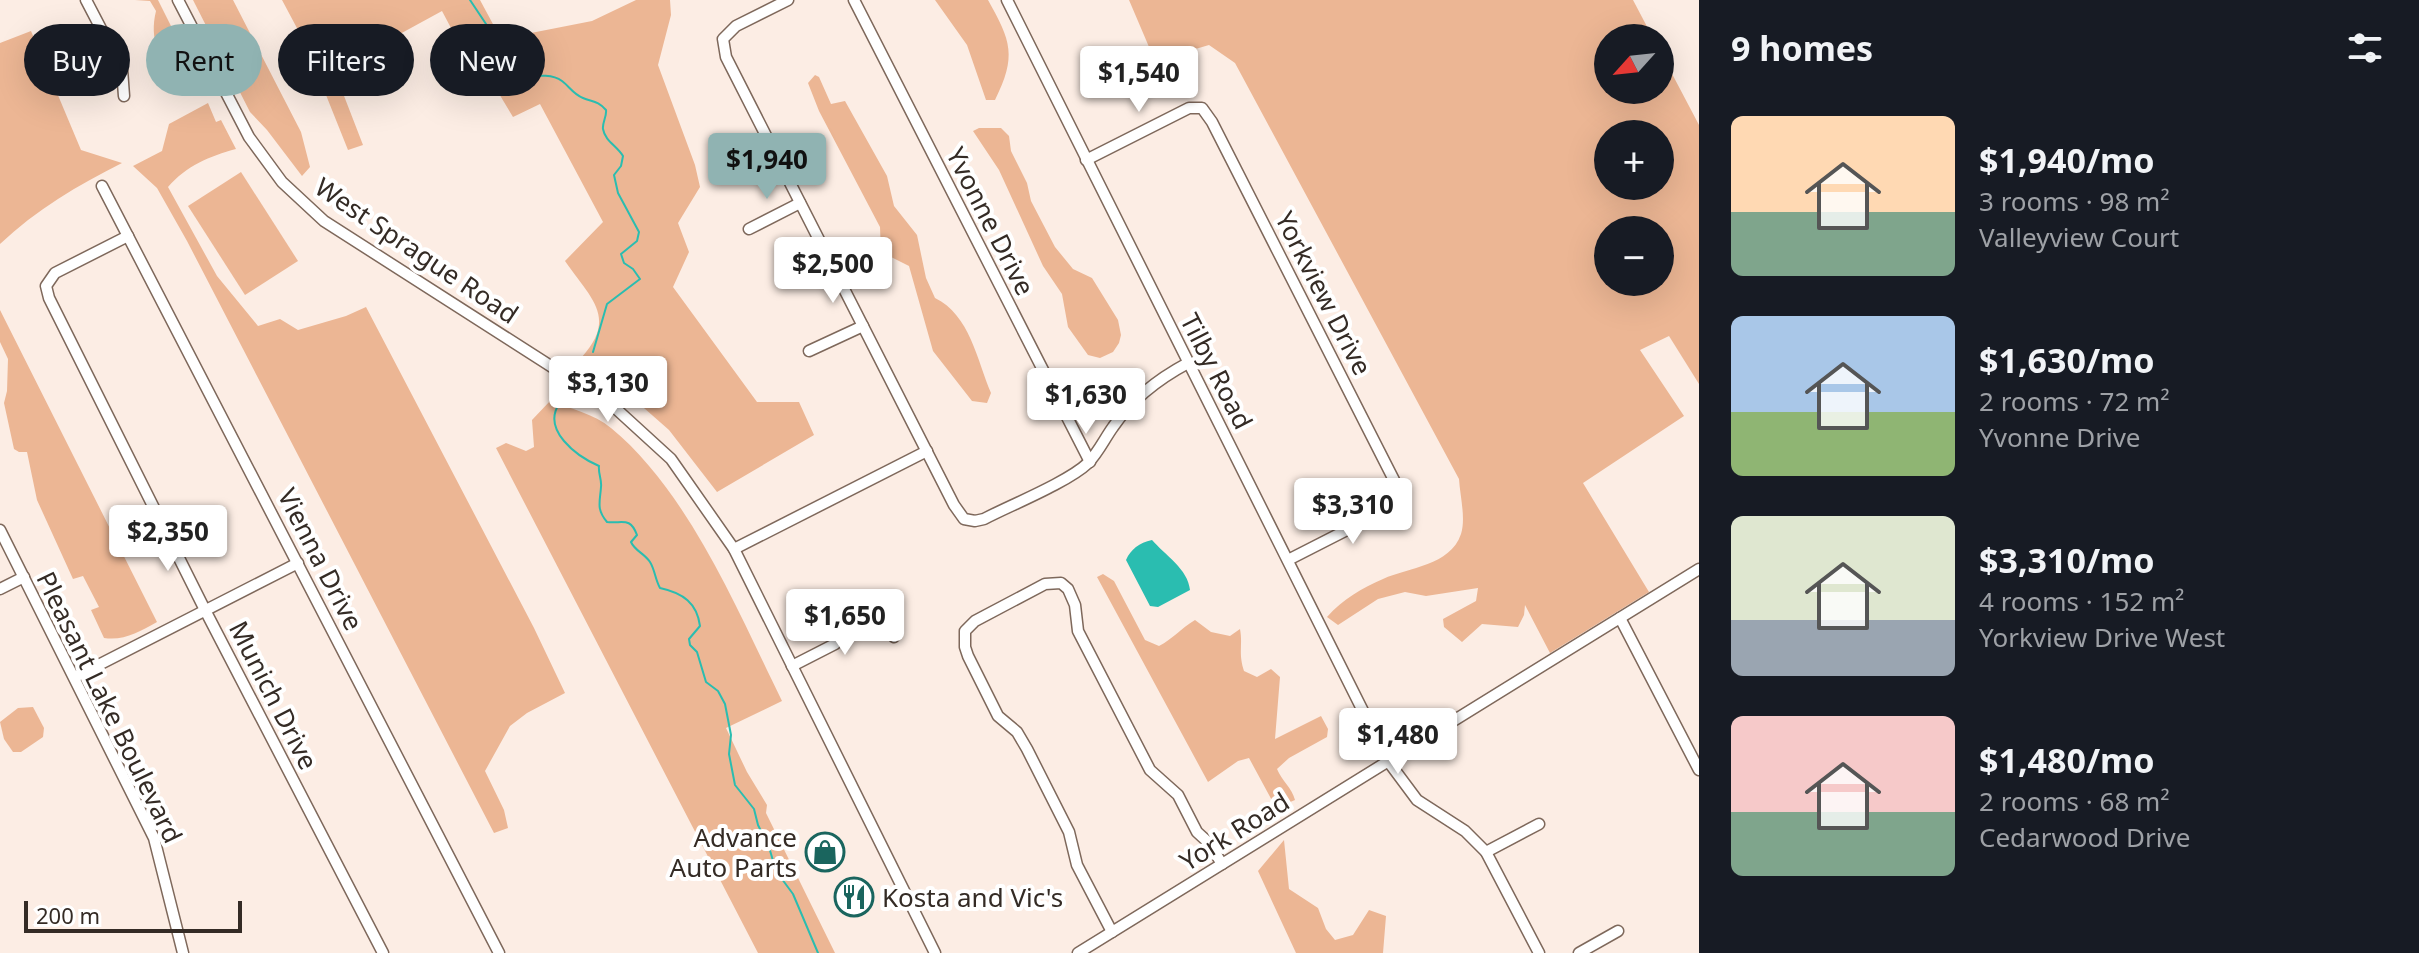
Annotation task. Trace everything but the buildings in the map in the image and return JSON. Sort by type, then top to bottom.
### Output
[{"type":"street","points":[[86,0],[99,24]]},
{"type":"street","name":"West Sprague Road","points":[[178,0],[249,137],[282,182],[324,221],[613,406],[671,459],[734,549],[935,953]]},
{"type":"street","points":[[788,0],[736,26],[723,39],[726,57],[954,505],[964,519],[984,519],[1076,472],[1090,462],[1115,423],[1135,400],[1162,377],[1188,363]]},
{"type":"street","name":"Yvonne Drive","points":[[854,0],[1090,462]]},
{"type":"street","name":"Tilby Road","points":[[1007,0],[1388,761],[1417,800],[1465,831],[1486,852]]},
{"type":"street","name":"Yorkview Drive","points":[[1086,160],[1189,108],[1202,108],[1212,122],[1397,486],[1398,501],[1388,509],[1288,560]]},
{"type":"street","name":"Vienna Drive","points":[[102,186],[499,953]]},
{"type":"street","points":[[749,229],[800,203]]},
{"type":"street","name":"Munich Drive","points":[[128,236],[55,273],[46,286],[49,298],[205,610],[383,953]]},
{"type":"street","points":[[809,351],[863,326]]},
{"type":"street","points":[[734,549],[927,451]]},
{"type":"street","name":"Pleasant Lake Boulevard","points":[[0,530],[154,838],[183,953]]},
{"type":"street","points":[[75,677],[298,563]]},
{"type":"street","name":"York Road","points":[[1078,953],[1699,569]]},
{"type":"street","points":[[0,589],[24,577]]},
{"type":"street","points":[[1112,932],[1077,865],[1069,832],[1027,749],[1017,732],[998,716],[968,656],[965,631],[975,621],[1045,584],[1061,583],[1068,589],[1075,605],[1078,631],[1150,770],[1178,795],[1197,832],[1209,843],[1222,864]]},
{"type":"street","points":[[792,666],[835,644],[846,628],[880,610],[894,637]]},
{"type":"street","points":[[1620,618],[1699,770]]},
{"type":"street","points":[[1539,824],[1486,852],[1539,953]]},
{"type":"street","points":[[1579,953],[1618,931]]},
{"type":"shaded area","points":[[135,0],[158,0],[170,24],[154,24],[156,11],[150,1]]},
{"type":"shaded area","points":[[193,0],[233,0],[245,24],[205,24]]},
{"type":"shaded area","points":[[282,0],[480,0],[493,24],[449,24],[442,11],[414,26],[295,24]]},
{"type":"shaded area","points":[[636,0],[670,0],[671,15],[658,65],[695,165],[700,187],[678,223],[689,252],[673,287],[757,402],[799,402],[814,435],[717,492],[669,430],[611,379],[581,358],[598,331],[599,319],[597,308],[565,261],[603,222],[540,104],[513,117],[500,96],[545,96],[545,30],[592,21]]},
{"type":"shaded area","points":[[935,0],[988,0],[1006,38],[1009,60],[995,100],[986,100],[967,45]]},
{"type":"shaded area","points":[[1129,0],[1633,0],[1646,24],[1594,24],[1594,104],[1674,104],[1674,78],[1699,125],[1699,384],[1669,336],[1640,350],[1684,416],[1583,483],[1649,592],[1550,653],[1525,605],[1518,627],[1482,624],[1462,642],[1444,627],[1443,619],[1476,601],[1478,588],[1426,596],[1405,592],[1378,599],[1338,625],[1327,617],[1346,599],[1368,586],[1428,564],[1456,545],[1461,534],[1463,514],[1459,479],[1235,63],[1209,45],[1155,61]]},
{"type":"shaded area","points":[[24,34],[24,96],[58,96],[81,150],[122,163],[58,199],[0,244],[0,43]]},
{"type":"shaded area","points":[[262,56],[278,87],[278,96],[282,96],[301,132],[310,167],[302,176],[267,130],[250,112],[242,96],[262,96]]},
{"type":"shaded area","points":[[815,75],[819,77],[831,104],[845,101],[887,176],[894,206],[917,235],[926,278],[935,298],[957,315],[971,340],[991,393],[987,403],[972,401],[933,351],[909,266],[881,252],[880,227],[819,111],[808,83]]},
{"type":"shaded area","points":[[326,96],[344,96],[363,145],[348,150]]},
{"type":"shaded area","points":[[208,103],[216,122],[221,120],[236,149],[199,163],[168,187],[217,276],[258,326],[280,319],[298,330],[366,307],[565,693],[527,713],[510,726],[485,771],[504,810],[508,828],[494,833],[187,241],[157,188],[133,166],[162,151],[169,124]]},
{"type":"shaded area","points":[[1001,128],[1009,136],[1011,151],[1027,183],[1031,201],[1055,247],[1073,269],[1092,278],[1118,320],[1121,335],[1113,352],[1100,358],[1088,355],[1068,327],[1062,294],[1043,266],[999,170],[973,131]]},
{"type":"shaded area","points":[[241,172],[298,261],[245,295],[188,206]]},
{"type":"shaded area","points":[[0,310],[157,622],[138,632],[125,637],[104,638],[91,610],[99,607],[83,576],[73,579],[37,500],[27,452],[14,449],[4,403],[8,359],[0,342]]},
{"type":"shaded area","points":[[550,401],[604,423],[639,454],[688,519],[729,592],[782,701],[726,728],[767,805],[766,813],[835,953],[758,953],[496,448],[506,443],[526,451],[534,447],[532,420]]},
{"type":"shaded area","points":[[1103,574],[1114,581],[1145,640],[1159,646],[1195,620],[1211,632],[1230,636],[1240,629],[1244,671],[1257,677],[1271,669],[1280,677],[1275,739],[1321,716],[1328,729],[1327,737],[1289,758],[1277,769],[1295,800],[1276,808],[1249,758],[1238,761],[1208,782],[1097,577]]},
{"type":"shaded area","points":[[33,707],[44,728],[43,737],[21,752],[13,752],[4,739],[0,722],[18,708]]},
{"type":"shaded area","points":[[1284,840],[1289,889],[1318,908],[1326,929],[1335,940],[1353,935],[1369,910],[1386,916],[1383,953],[1296,953],[1258,871]]},
{"type":"water","points":[[1152,540],[1181,569],[1190,590],[1158,607],[1150,606],[1126,560],[1136,547]]},
{"type":"waterway","points":[[470,0],[492,33],[486,38],[496,48],[504,47],[522,77],[558,78],[574,92],[606,110],[604,133],[623,156],[621,166],[614,175],[618,193],[639,232],[637,241],[621,254],[624,263],[640,279],[607,304],[593,352]]},
{"type":"waterway","points":[[559,404],[555,414],[558,432],[572,449],[599,466],[601,513],[607,522],[631,525],[637,535],[631,542],[650,562],[660,588],[682,596],[696,611],[700,626],[689,639],[690,645],[697,652],[706,682],[718,691],[725,704],[735,785],[754,809],[776,871],[793,894],[818,953]]},
{"type":"place","name":"Advance Auto Parts","points":[[825,852]]},
{"type":"place","name":"Kosta and Vic's","points":[[854,897]]}]
